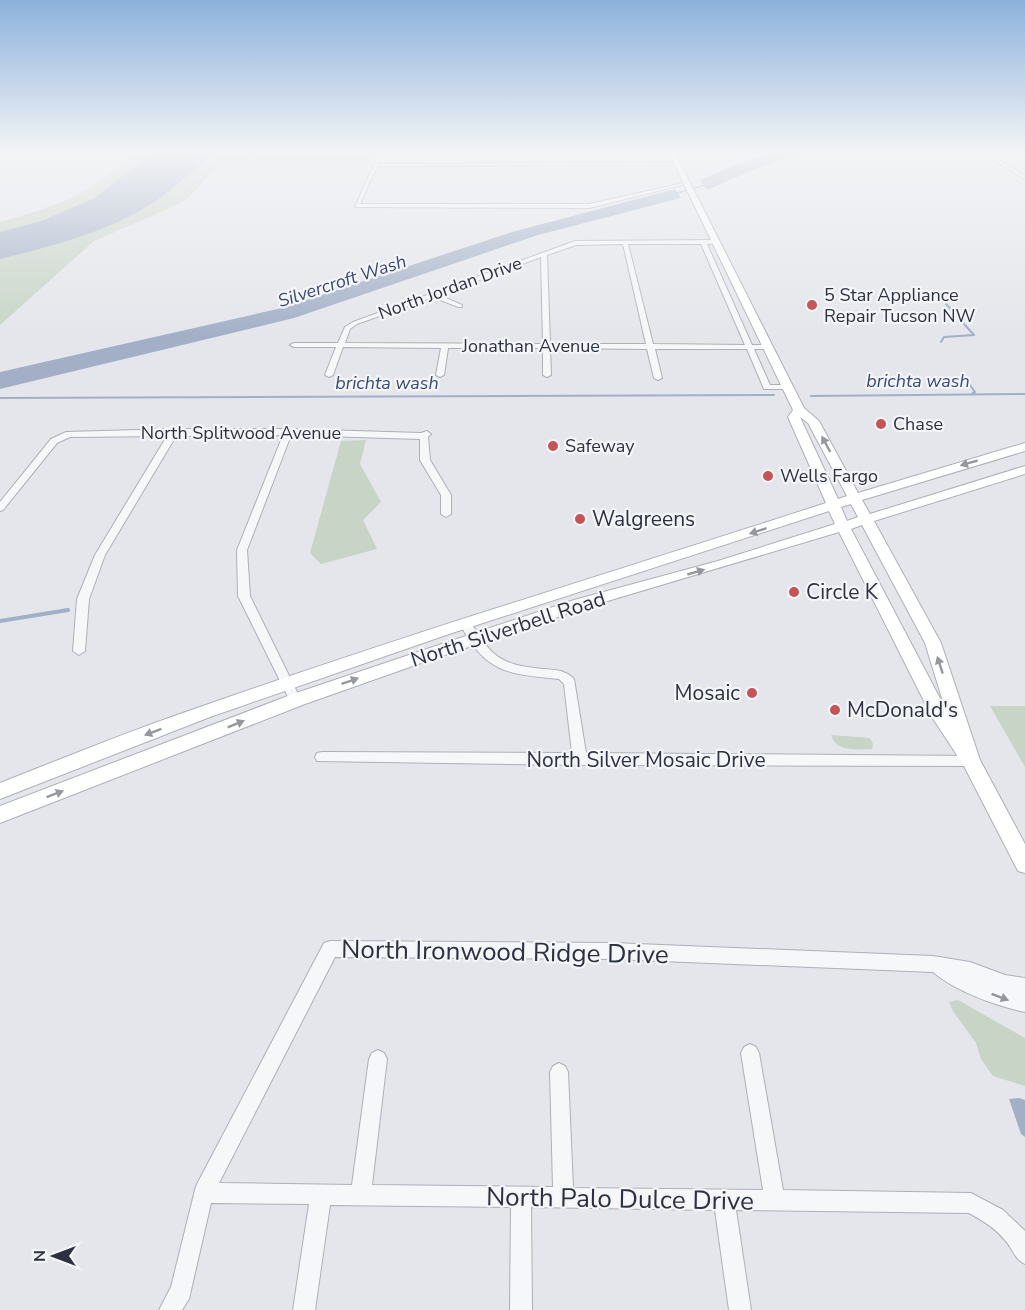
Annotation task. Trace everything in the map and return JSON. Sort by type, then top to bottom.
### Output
[{"type":"main road","points":[[704,214],[799,410],[813,421],[933,643],[971,761]]},
{"type":"main road","points":[[799,410],[794,417],[843,526],[941,717],[971,761],[1025,864]]},
{"type":"main road","name":"North Silverbell Road","points":[[0,815],[291,692],[466,624],[855,498],[1025,447]]},
{"type":"main road","name":"North Silverbell Road","points":[[0,791],[291,692],[473,640],[579,604],[1025,470]]},
{"type":"main road","points":[[579,604],[598,593],[663,572],[669,566],[667,560]]},
{"type":"street","points":[[625,242],[658,378]]},
{"type":"street","points":[[703,242],[767,387],[787,387]]},
{"type":"street","name":"North Jordan Drive","points":[[329,375],[347,328],[355,323],[575,243],[717,242]]},
{"type":"street","points":[[544,254],[547,375]]},
{"type":"street","points":[[431,294],[459,306]]},
{"type":"street","name":"Jonathan Avenue","points":[[294,345],[768,346]]},
{"type":"street","points":[[440,375],[445,345]]},
{"type":"street","points":[[79,651],[83,599],[100,555],[174,432]]},
{"type":"street","points":[[288,432],[242,550],[244,596],[291,692]]},
{"type":"street","name":"North Splitwood Avenue","points":[[0,508],[61,435],[288,432],[424,435],[425,460],[446,495],[446,514]]},
{"type":"street","points":[[466,624],[473,640],[485,656],[496,663],[562,675],[570,682],[580,760]]},
{"type":"street","name":"North Silver Mosaic Drive","points":[[322,758],[971,761]]},
{"type":"street","name":"North Ironwood Ridge Drive","points":[[170,1310],[181,1291],[203,1193],[330,949],[614,951],[933,964],[970,970],[1005,983],[1025,987]]},
{"type":"street","name":"North Ironwood Ridge Drive","points":[[933,964],[975,987],[1010,1001],[1025,1003]]},
{"type":"street","points":[[750,1053],[775,1201]]},
{"type":"street","points":[[361,1195],[378,1059]]},
{"type":"street","points":[[559,1072],[563,1198]]},
{"type":"street","name":"North Palo Dulce Drive","points":[[203,1193],[971,1203],[999,1218],[1023,1248]]},
{"type":"street","points":[[303,1310],[321,1195]]},
{"type":"street","points":[[521,1197],[522,1310]]},
{"type":"street","points":[[723,1200],[740,1310]]},
{"type":"green space","points":[[27,214],[156,214],[94,241],[0,325],[0,222]]},
{"type":"green space","points":[[366,440],[360,464],[381,502],[363,520],[377,549],[321,564],[310,553],[341,441]]},
{"type":"green space","points":[[990,706],[1025,706],[1025,767]]},
{"type":"green space","points":[[831,735],[870,738],[873,744],[872,749],[847,749],[838,745]]},
{"type":"green space","points":[[958,1000],[1025,1038],[1025,1086],[993,1076],[981,1059],[976,1043],[949,1002]]},
{"type":"water","points":[[57,214],[135,214],[99,230],[60,243],[0,259],[0,232]]},
{"type":"water","points":[[580,214],[619,214],[538,235],[294,318],[0,389],[0,372],[282,308],[512,232]]},
{"type":"water","points":[[1009,1099],[1025,1100],[1025,1137],[1021,1134]]},
{"type":"waterway","points":[[941,342],[944,337],[974,335],[946,304]]},
{"type":"waterway","points":[[970,385],[975,392],[973,393]]},
{"type":"waterway","name":"brichta wash","points":[[811,396],[1025,394]]},
{"type":"waterway","name":"brichta wash","points":[[0,398],[774,395]]},
{"type":"waterway","points":[[0,621],[68,610]]},
{"type":"place","name":"5 Star Appliance Repair Tucson NW","points":[[812,305]]},
{"type":"place","name":"Chase","points":[[881,424]]},
{"type":"place","name":"Safeway","points":[[553,446]]},
{"type":"place","name":"Wells Fargo","points":[[768,476]]},
{"type":"place","name":"Walgreens","points":[[580,519]]},
{"type":"place","name":"Circle K","points":[[794,592]]},
{"type":"place","name":"Mosaic","points":[[752,693]]},
{"type":"place","name":"McDonald's","points":[[835,710]]},
{"type":"water label","name":"Silvercroft Wash","points":[[342,281]]}]
